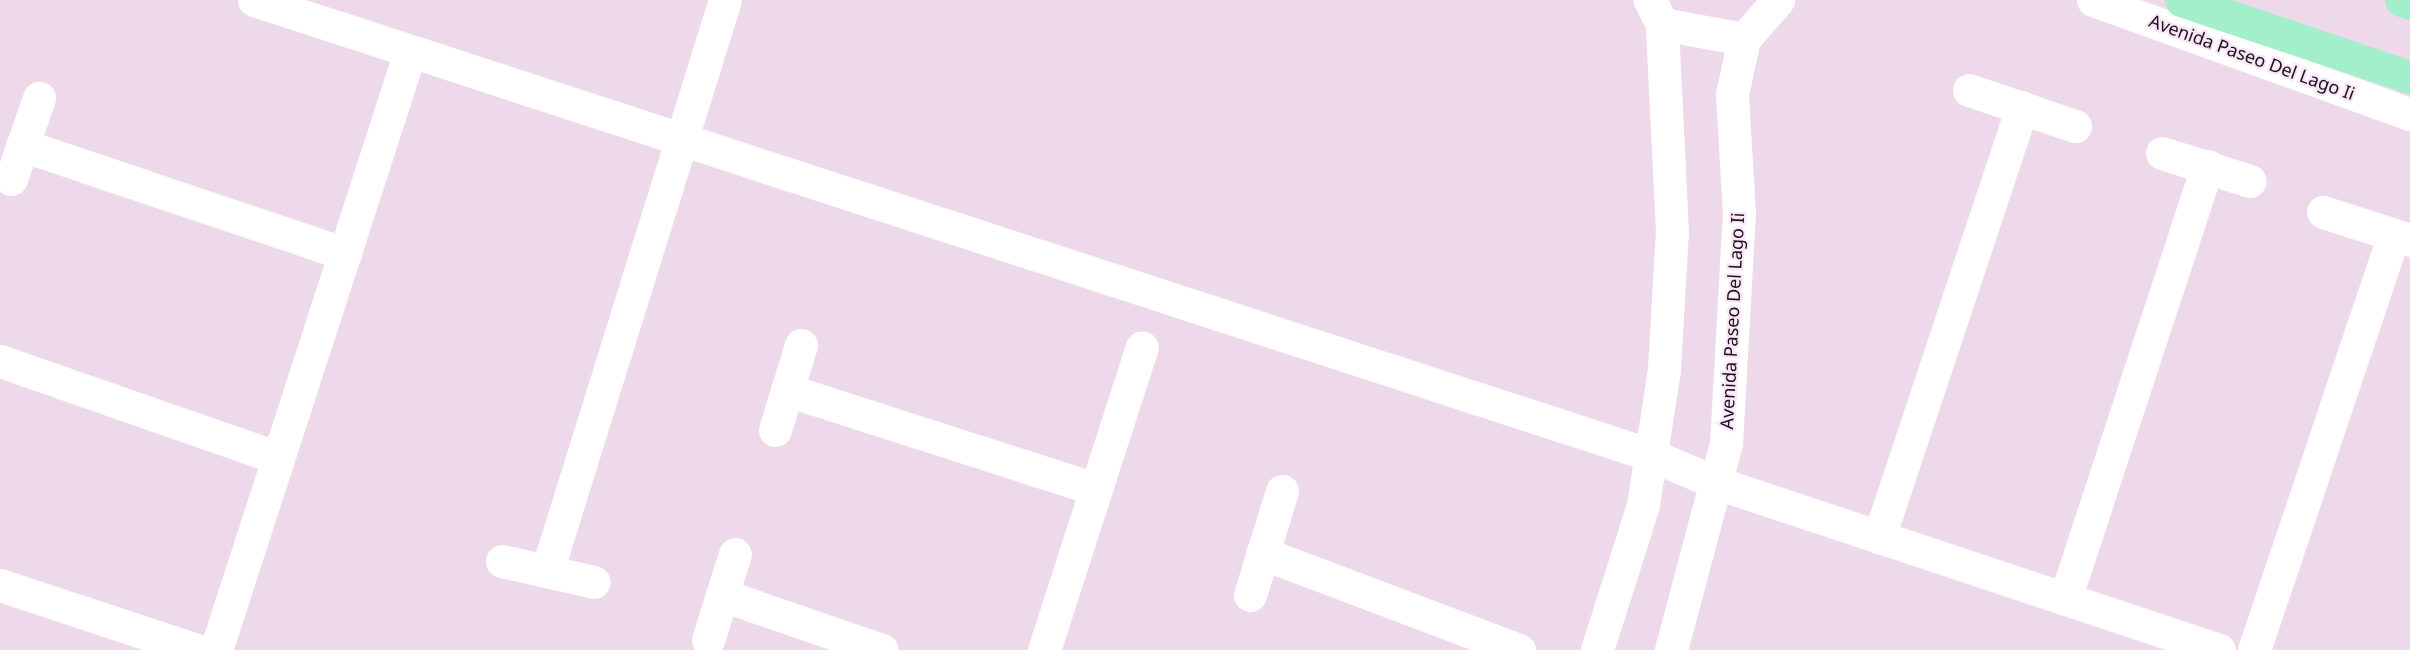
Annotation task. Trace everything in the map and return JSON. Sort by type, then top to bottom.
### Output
[{"type":"main road","points":[[2181,0],[2410,77]]},
{"type":"main road","points":[[2401,0],[2410,3]]},
{"type":"street","points":[[254,0],[678,142],[1652,455],[1717,483],[2219,650]]},
{"type":"street","points":[[547,572],[678,142],[725,0]]},
{"type":"street","name":"Avenida Paseo Del Lago Ii","points":[[1671,650],[1726,444],[1736,301],[1732,94],[1744,39],[1778,0]]},
{"type":"street","name":"Avenida Paseo Del Lago Ii","points":[[2093,0],[2410,114]]},
{"type":"street","points":[[1597,650],[1626,572],[1652,455],[1664,369],[1672,232],[1656,12],[1744,39]]},
{"type":"street","points":[[216,650],[410,52]]},
{"type":"street","points":[[1970,90],[2075,126]]},
{"type":"street","points":[[11,179],[39,98]]},
{"type":"street","points":[[1880,537],[2022,107]]},
{"type":"street","points":[[22,145],[345,254]]},
{"type":"street","points":[[2162,153],[2250,181]]},
{"type":"street","points":[[2065,599],[2207,166]]},
{"type":"street","points":[[2254,650],[2402,237],[2323,212]]},
{"type":"street","points":[[775,430],[801,345]]},
{"type":"street","points":[[1044,650],[1142,347]]},
{"type":"street","points":[[0,361],[278,458]]},
{"type":"street","points":[[788,390],[1096,489]]},
{"type":"street","points":[[1250,595],[1282,491]]},
{"type":"street","points":[[1263,552],[1519,650]]},
{"type":"street","points":[[708,640],[735,554]]},
{"type":"street","points":[[502,561],[594,582]]},
{"type":"street","points":[[0,585],[196,650]]},
{"type":"street","points":[[722,595],[882,650]]}]
